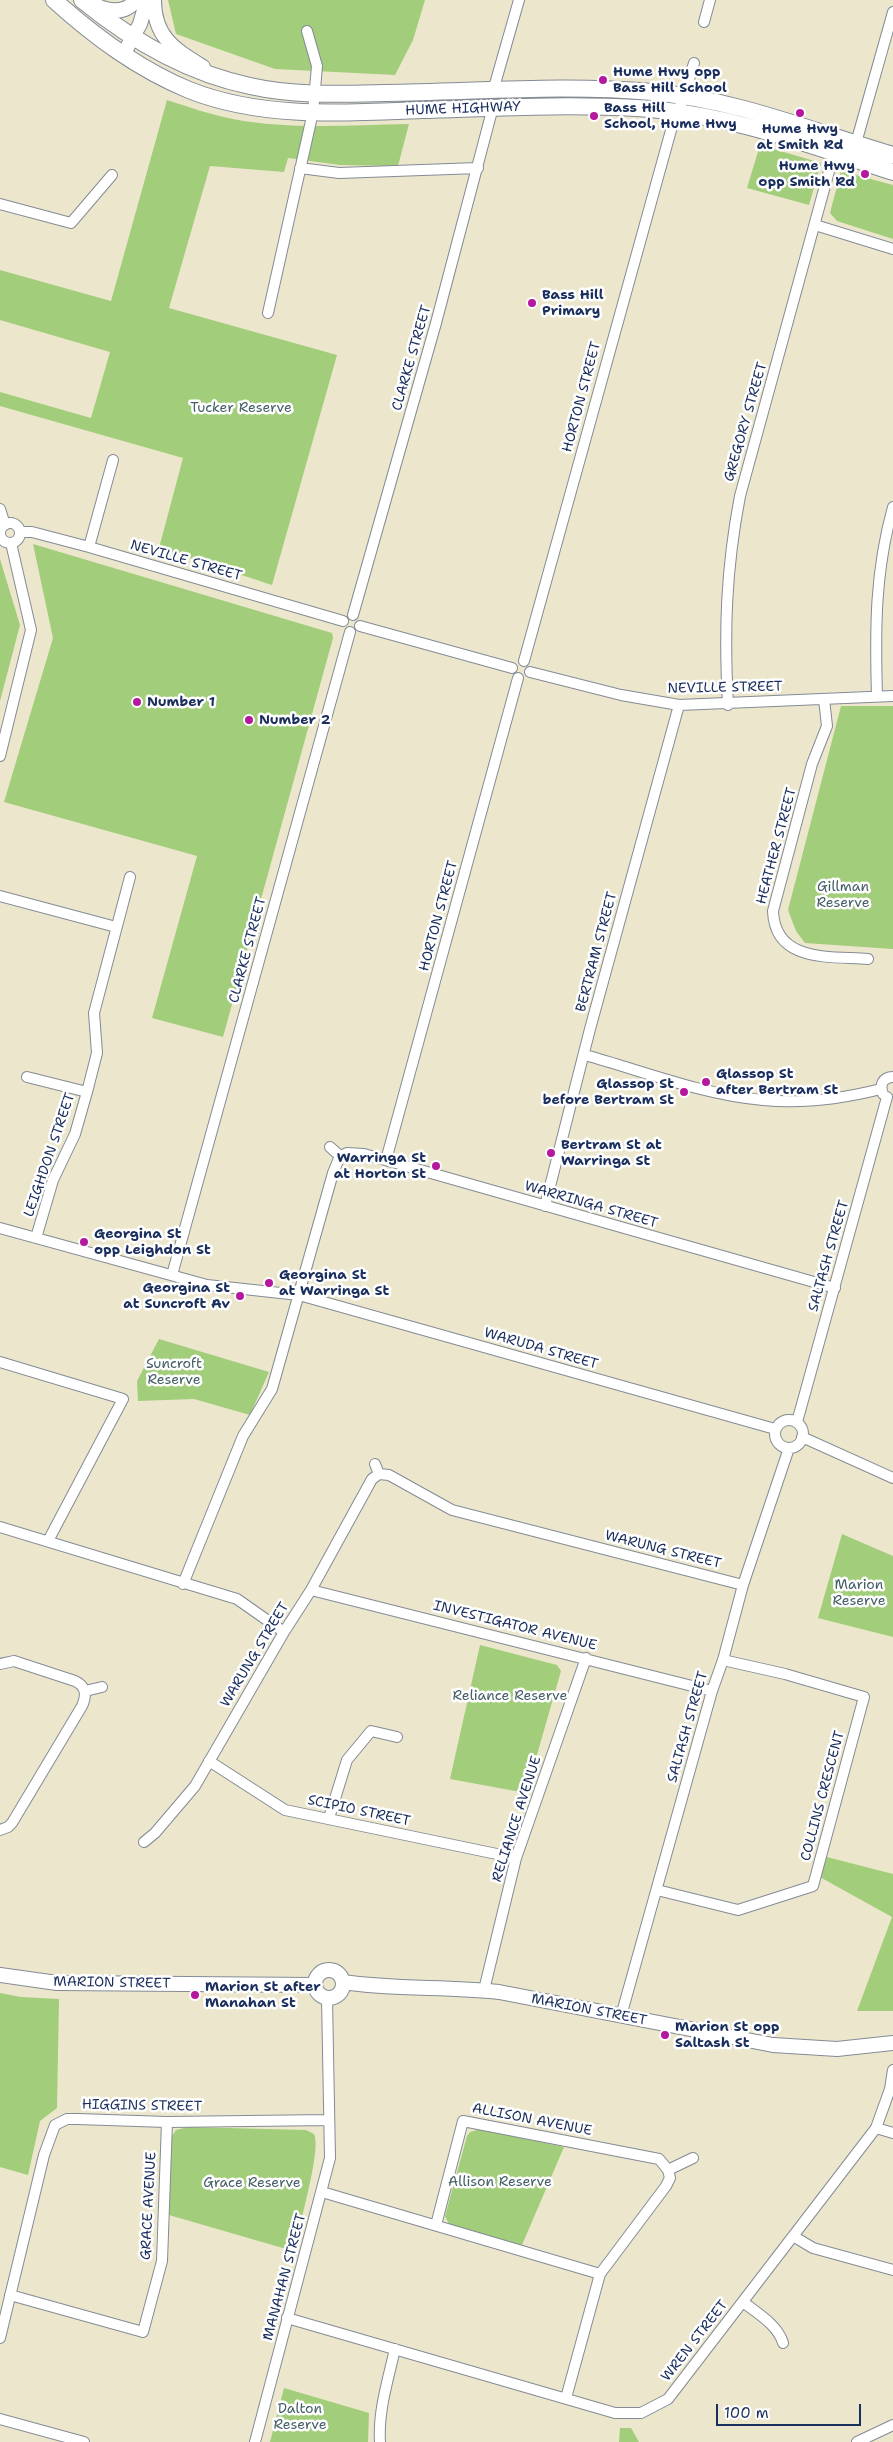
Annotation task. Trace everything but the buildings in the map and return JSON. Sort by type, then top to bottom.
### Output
[{"type":"highway","name":"HUME HIGHWAY","points":[[54,0],[89,32],[155,74],[214,98],[236,104],[276,110],[313,112],[582,106],[677,112],[737,123],[893,172]]},
{"type":"highway","name":"HUME HIGHWAY","points":[[82,0],[134,37],[178,62],[220,78],[250,86],[315,94],[613,89],[684,96],[745,108],[893,156]]},
{"type":"main road","points":[[86,0],[103,8],[117,11],[129,7],[136,0]]},
{"type":"main road","points":[[123,55],[134,37],[147,0]]},
{"type":"main road","points":[[154,0],[156,23],[164,37],[189,58],[220,78]]},
{"type":"main road","points":[[325,1970],[335,1971],[343,1982],[339,1994],[327,1998],[319,1994],[315,1985],[318,1976],[325,1970]]},
{"type":"main road","name":"MARION STREET","points":[[0,1975],[56,1983],[315,1985]]},
{"type":"main road","name":"MARION STREET","points":[[343,1982],[382,1987],[484,1990],[773,2045],[837,2049],[893,2043]]},
{"type":"street","points":[[493,91],[519,0]]},
{"type":"street","points":[[704,22],[710,0]]},
{"type":"street","points":[[856,143],[893,12]]},
{"type":"street","points":[[268,313],[313,112],[318,66],[307,31]]},
{"type":"street","name":"HORTON STREET","points":[[524,661],[677,112],[694,63]]},
{"type":"street","name":"CLARKE STREET","points":[[353,615],[478,168],[493,107]]},
{"type":"street","name":"GREGORY STREET","points":[[728,705],[726,607],[730,548],[740,496],[834,153]]},
{"type":"street","points":[[300,168],[340,173],[478,168]]},
{"type":"street","points":[[0,204],[71,223],[112,174]]},
{"type":"street","points":[[815,225],[893,249]]},
{"type":"street","points":[[89,547],[113,460]]},
{"type":"street","points":[[877,696],[875,622],[879,573],[893,507]]},
{"type":"street","points":[[0,510],[5,524]]},
{"type":"street","points":[[5,524],[15,524],[20,532],[18,540],[11,543],[5,542],[1,536],[1,530],[5,524]]},
{"type":"street","name":"NEVILLE STREET","points":[[20,532],[32,532],[89,547],[343,621]]},
{"type":"street","points":[[0,756],[31,630],[11,543]]},
{"type":"street","points":[[353,615],[359,619],[360,626],[356,631],[350,632],[344,628],[343,621],[347,616],[353,615]]},
{"type":"street","points":[[360,626],[512,668]]},
{"type":"street","name":"CLARKE STREET","points":[[172,1275],[350,632]]},
{"type":"street","points":[[524,661],[529,665],[530,672],[526,678],[518,678],[513,674],[512,668],[516,662],[524,661]]},
{"type":"street","name":"NEVILLE STREET","points":[[530,672],[629,697],[679,705],[728,705],[893,696]]},
{"type":"street","name":"HORTON STREET","points":[[386,1160],[518,678]]},
{"type":"street","name":"HEATHER STREET","points":[[824,699],[827,726],[812,764],[773,911],[773,924],[777,934],[793,950],[807,954],[868,960]]},
{"type":"street","name":"BERTRAM STREET","points":[[545,1206],[679,705]]},
{"type":"street","name":"LEIGHDON STREET","points":[[36,1238],[52,1180],[75,1134],[87,1092],[97,1053],[94,1013],[130,877]]},
{"type":"street","points":[[0,896],[116,927]]},
{"type":"street","points":[[584,1055],[727,1095],[765,1101],[807,1100],[867,1092],[887,1094],[885,1079],[893,1077]]},
{"type":"street","points":[[27,1077],[87,1092]]},
{"type":"street","name":"SALTASH STREET","points":[[797,1422],[887,1094]]},
{"type":"street","points":[[183,1584],[243,1436],[272,1389],[334,1168],[340,1156],[330,1147]]},
{"type":"street","name":"WARRINGA STREET","points":[[340,1156],[355,1152],[386,1160],[835,1288]]},
{"type":"street","name":"WARUDA STREET","points":[[0,1228],[207,1285],[299,1295],[775,1430]]},
{"type":"street","points":[[0,1362],[123,1399],[48,1542]]},
{"type":"street","points":[[784,1420],[797,1422],[802,1429],[802,1438],[798,1445],[789,1448],[777,1442],[775,1430],[784,1420]]},
{"type":"street","points":[[802,1438],[893,1478]]},
{"type":"street","name":"SALTASH STREET","points":[[621,2016],[743,1585],[789,1448]]},
{"type":"street","points":[[375,1464],[379,1474]]},
{"type":"street","name":"WARUNG STREET","points":[[144,1842],[155,1833],[195,1786],[284,1632],[311,1590],[372,1479],[379,1474],[389,1475],[452,1510],[743,1585]]},
{"type":"street","points":[[0,1527],[183,1584],[237,1598],[284,1632]]},
{"type":"street","name":"INVESTIGATOR AVENUE","points":[[311,1590],[712,1691]]},
{"type":"street","name":"RELIANCE AVENUE","points":[[484,1990],[516,1858],[586,1658]]},
{"type":"street","name":"COLLINS CRESCENT","points":[[657,1890],[738,1910],[812,1886],[864,1698],[785,1674],[723,1660]]},
{"type":"street","points":[[0,1662],[14,1661],[75,1681],[85,1691],[82,1706],[5,1832]]},
{"type":"street","points":[[85,1691],[102,1686]]},
{"type":"street","points":[[329,1818],[347,1760],[371,1731],[397,1737]]},
{"type":"street","name":"SCIPIO STREET","points":[[210,1761],[285,1810],[516,1858]]},
{"type":"street","name":"MANAHAN STREET","points":[[255,2442],[330,2158],[327,1998]]},
{"type":"street","name":"WREN STREET","points":[[287,2318],[615,2413],[641,2414],[668,2399],[876,2128],[890,2089],[893,2070]]},
{"type":"street","name":"HIGGINS STREET","points":[[0,2338],[44,2154],[55,2125],[67,2120],[76,2119],[167,2122],[329,2120]]},
{"type":"street","name":"ALLISON AVENUE","points":[[436,2225],[463,2121],[659,2159],[668,2170]]},
{"type":"street","name":"GRACE AVENUE","points":[[10,2295],[143,2332],[162,2261],[167,2122]]},
{"type":"street","points":[[876,2128],[893,2133]]},
{"type":"street","points":[[566,2398],[600,2274],[666,2186],[670,2178],[668,2170],[693,2158]]},
{"type":"street","points":[[322,2192],[600,2274]]},
{"type":"street","points":[[793,2236],[813,2248],[893,2270]]},
{"type":"street","points":[[743,2302],[774,2327],[781,2335],[783,2343]]},
{"type":"street","points":[[380,2442],[379,2427],[395,2349]]},
{"type":"street","points":[[0,2419],[84,2442]]},
{"type":"street","points":[[857,2442],[893,2425]]},
{"type":"green space","points":[[168,0],[425,0],[413,40],[395,75],[275,69],[176,34]]},
{"type":"green space","name":"Tucker Reserve","points":[[167,100],[233,119],[277,125],[409,124],[398,166],[340,165],[288,158],[284,172],[210,166],[169,308],[337,355],[272,585],[159,548],[183,458],[0,406],[0,392],[91,418],[110,352],[0,320],[0,270],[111,301]]},
{"type":"green space","points":[[760,145],[821,163],[809,205],[747,188]]},
{"type":"green space","points":[[841,171],[893,185],[893,239],[837,221],[830,213]]},
{"type":"green space","points":[[33,544],[332,633],[333,638],[223,1037],[152,1018],[197,856],[4,802],[53,638]]},
{"type":"green space","points":[[0,559],[20,625],[0,701]]},
{"type":"green space","name":"Gillman Reserve","points":[[841,706],[893,706],[893,949],[805,943],[796,931],[788,910]]},
{"type":"green space","name":"Suncroft Reserve","points":[[159,1339],[269,1372],[250,1415],[194,1399],[138,1401],[137,1381]]},
{"type":"green space","name":"Marion Reserve","points":[[842,1534],[893,1556],[893,1637],[818,1618]]},
{"type":"green space","name":"Reliance Reserve","points":[[480,1645],[557,1665],[561,1671],[526,1793],[450,1779]]},
{"type":"green space","points":[[823,1856],[893,1874],[893,2011],[857,2011],[892,1917],[818,1876]]},
{"type":"green space","points":[[0,1993],[21,1997],[59,1999],[57,2108],[40,2121],[28,2175],[0,2167]]},
{"type":"green space","name":"Grace Reserve","points":[[188,2127],[306,2130],[314,2134],[316,2143],[315,2156],[293,2251],[169,2215],[172,2136],[176,2130]]},
{"type":"green space","name":"Allison Reserve","points":[[480,2129],[564,2147],[522,2245],[449,2224],[445,2216],[467,2136],[470,2132]]},
{"type":"green space","name":"Dalton Reserve","points":[[284,2388],[369,2413],[368,2442],[270,2442]]},
{"type":"green space","points":[[620,2428],[631,2428],[639,2442],[619,2442]]},
{"type":"place","name":"Hume Hwy opp Bass Hill School","points":[[603,80]]},
{"type":"place","name":"Hume Hwy at Smith Rd","points":[[800,113]]},
{"type":"place","name":"Bass Hill School, Hume Hwy","points":[[594,116]]},
{"type":"place","name":"Hume Hwy opp Smith Rd","points":[[865,174]]},
{"type":"place","name":"Bass Hill Primary","points":[[532,303]]},
{"type":"place","name":"Number 1","points":[[137,702]]},
{"type":"place","name":"Number 2","points":[[249,720]]},
{"type":"place","name":"Glassop St after Bertram St","points":[[706,1082]]},
{"type":"place","name":"Glassop St before Bertram St","points":[[684,1092]]},
{"type":"place","name":"Bertram St at Warringa St","points":[[551,1153]]},
{"type":"place","name":"Warringa St at Horton St","points":[[436,1166]]},
{"type":"place","name":"Georgina St opp Leighdon St","points":[[84,1242]]},
{"type":"place","name":"Georgina St at Warringa St","points":[[269,1283]]},
{"type":"place","name":"Georgina St at Suncroft Av","points":[[240,1296]]},
{"type":"place","name":"Marion St after Manahan St","points":[[195,1995]]},
{"type":"place","name":"Marion St opp Saltash St","points":[[665,2035]]}]
